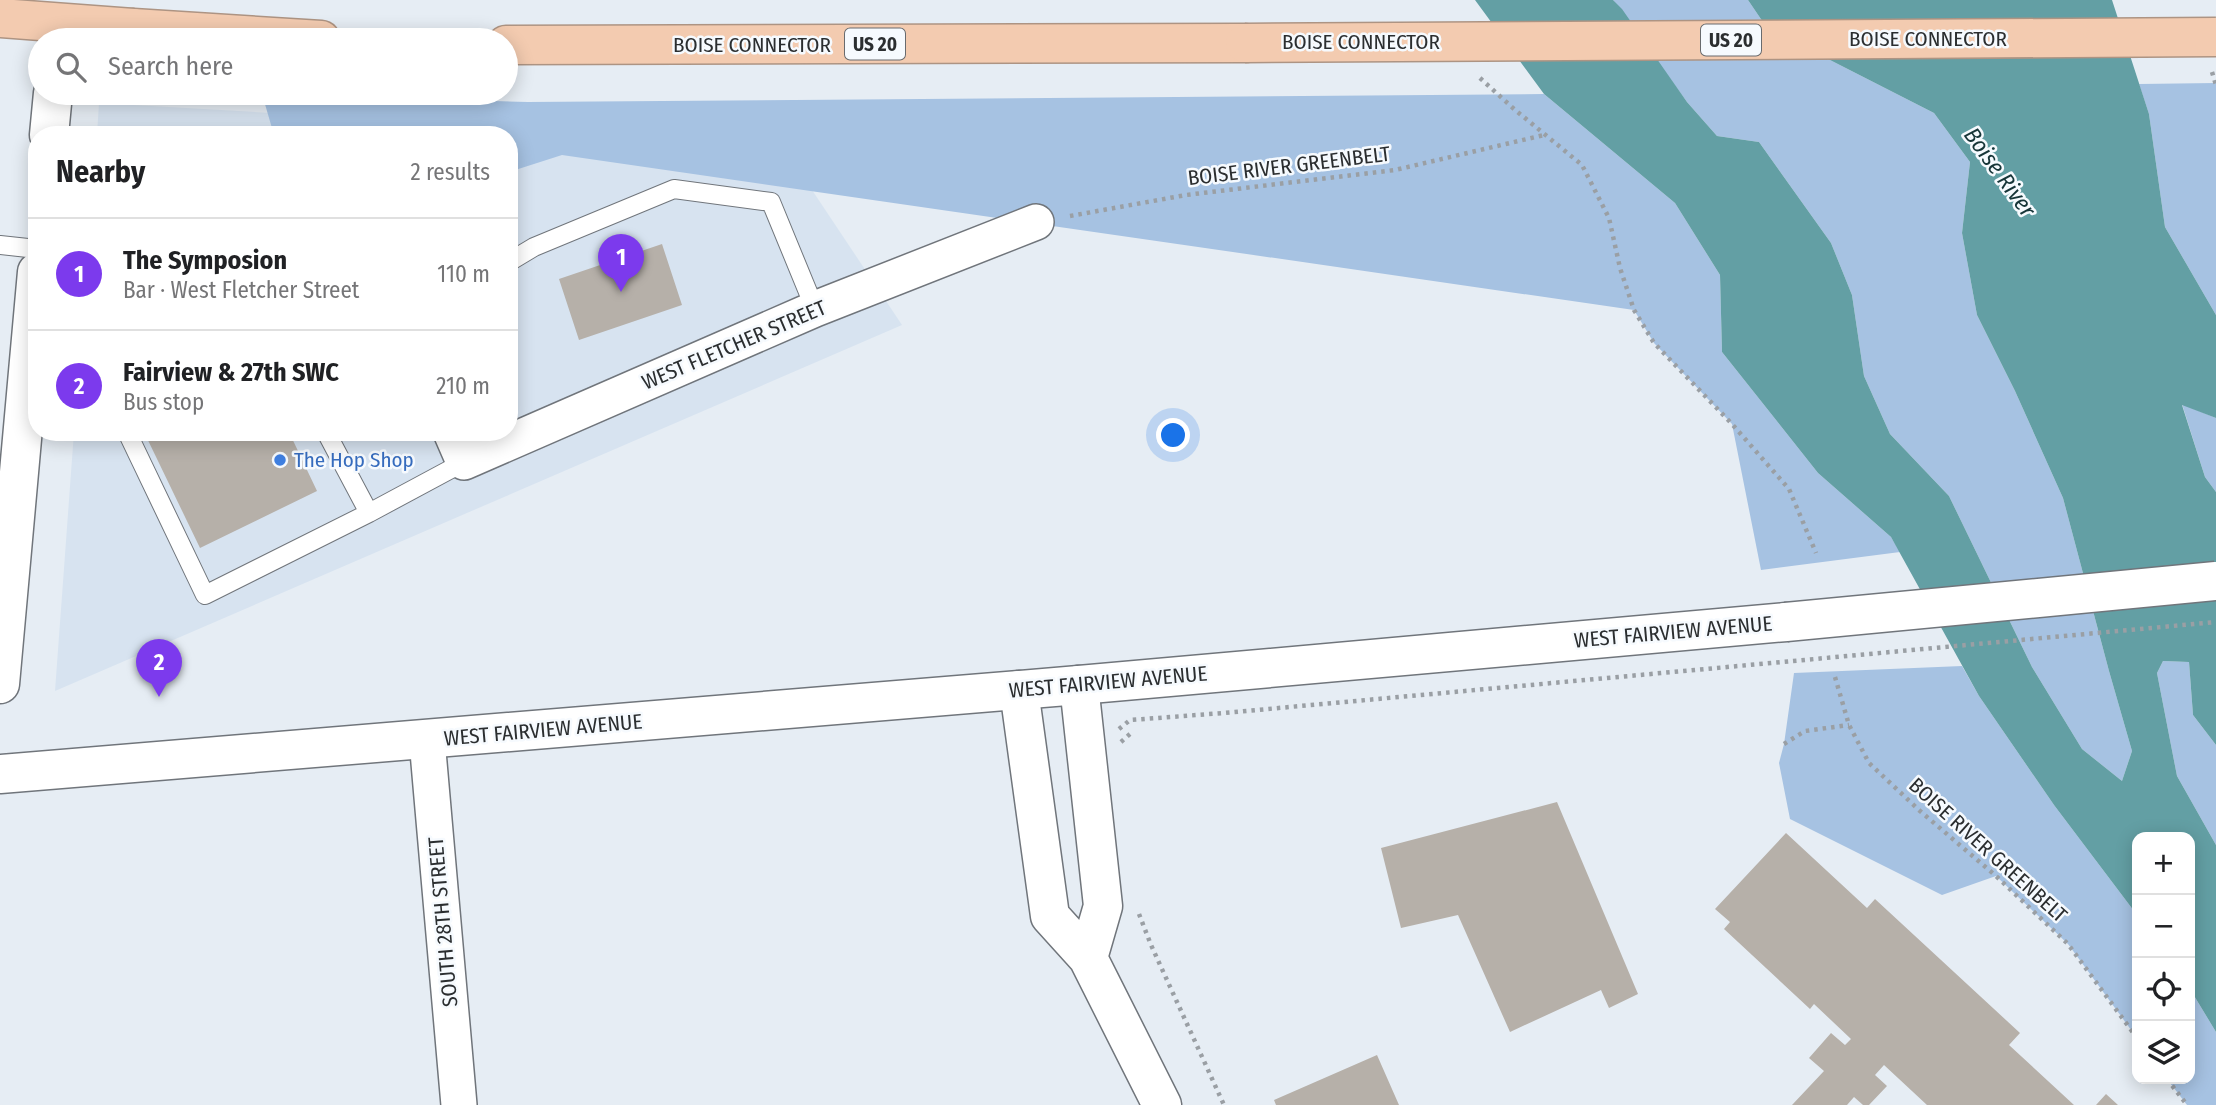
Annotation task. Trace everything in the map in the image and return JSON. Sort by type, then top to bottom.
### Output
[{"type":"highway","points":[[0,18],[133,28]]},
{"type":"highway","name":"BOISE CONNECTOR","points":[[518,45],[2216,37]]},
{"type":"main road","points":[[59,28],[61,0]]},
{"type":"main road","points":[[50,126],[52,105]]},
{"type":"main road","points":[[0,684],[28,372]]},
{"type":"main road","name":"WEST FAIRVIEW AVENUE","points":[[0,774],[1079,685],[2216,581]]},
{"type":"main road","points":[[1079,685],[1102,906],[1088,958]]},
{"type":"main road","points":[[1019,690],[1050,916],[1088,958],[1162,1105]]},
{"type":"street","name":"WEST FLETCHER STREET","points":[[518,424],[1036,222]]},
{"type":"street","name":"SOUTH 28TH STREET","points":[[427,740],[459,1105]]},
{"type":"lane","points":[[518,257],[534,247],[674,189],[771,202],[816,309]]},
{"type":"lane","points":[[0,245],[28,248]]},
{"type":"lane","points":[[131,441],[205,595],[369,513],[457,447]]},
{"type":"lane","points":[[331,441],[369,513]]},
{"type":"path","points":[[1478,75],[1582,165],[1609,218],[1620,268],[1634,310],[1654,343],[1732,424],[1789,489],[1816,552]]},
{"type":"path","name":"BOISE RIVER GREENBELT","points":[[1036,222],[1186,195],[1395,170],[1545,135]]},
{"type":"path","points":[[1086,756],[1129,720],[2216,622]]},
{"type":"path","name":"BOISE RIVER GREENBELT","points":[[1835,677],[1849,725],[1869,763],[2068,944],[2132,1031]]},
{"type":"path","points":[[1784,744],[1805,731],[1849,725]]},
{"type":"path","points":[[1137,909],[1224,1105]]},
{"type":"path","points":[[2171,1084],[2187,1105]]},
{"type":"shaded area","points":[[1613,0],[1748,0],[1767,28],[1934,113],[1970,162],[1962,233],[1977,315],[2063,498],[2132,751],[2122,781],[2082,749],[2032,667],[1949,496],[1890,434],[1864,376],[1852,295],[1831,243],[1759,142],[1717,136],[1687,102]]},
{"type":"shaded area","points":[[2216,83],[2216,315],[2165,227],[2149,114],[2139,84]]},
{"type":"shaded area","points":[[1544,94],[1675,203],[1720,275],[1722,352],[1818,473],[1891,537],[1900,552],[1761,570],[1732,424],[1654,343],[1634,310],[562,155],[518,169],[518,126],[271,126],[265,105],[518,105],[518,102]]},
{"type":"shaded area","points":[[99,105],[134,105],[501,126],[98,126]]},
{"type":"shaded area","points":[[518,127],[780,142],[902,325],[55,691],[73,441],[518,441]]},
{"type":"shaded area","points":[[2182,404],[2216,418],[2216,492],[2205,477]]},
{"type":"shaded area","points":[[2163,661],[2189,662],[2193,715],[2216,745],[2216,845],[2177,776],[2157,673]]},
{"type":"shaded area","points":[[1962,666],[1979,696],[2054,805],[2132,908],[2132,1031],[2068,944],[1996,876],[1942,895],[1790,819],[1779,763],[1794,673]]},
{"type":"shaded area","points":[[2195,997],[2216,1032],[2216,1105],[2187,1105],[2171,1084],[2195,1084]]},
{"type":"water","name":"Boise River","points":[[1475,0],[1613,0],[1687,102],[1717,136],[1759,142],[1831,243],[1852,295],[1864,376],[1890,434],[1949,496],[2032,667],[2082,749],[2122,781],[2132,751],[2063,498],[1977,315],[1962,233],[1970,162],[1934,113],[1767,28],[1748,0],[2112,0],[2149,114],[2165,227],[2216,315],[2216,418],[2182,405],[2205,477],[2216,492],[2216,745],[2193,715],[2189,662],[2163,661],[2157,673],[2177,776],[2216,845],[2216,1032],[2195,997],[2195,832],[2132,832],[2132,908],[2054,805],[1979,696],[1891,537],[1818,473],[1722,352],[1720,275],[1675,203],[1544,94]]},
{"type":"building","points":[[662,244],[682,305],[579,340],[559,279]]},
{"type":"building","points":[[148,441],[293,441],[317,491],[200,548]]},
{"type":"building","points":[[1557,802],[1638,994],[1609,1008],[1601,990],[1510,1032],[1458,915],[1401,928],[1381,848]]},
{"type":"building","points":[[1786,833],[1867,908],[1875,899],[2020,1033],[2009,1045],[2074,1105],[1927,1105],[1884,1065],[1875,1075],[1887,1086],[1869,1105],[1863,1105],[1854,1097],[1847,1105],[1792,1105],[1824,1071],[1809,1058],[1831,1033],[1845,1045],[1851,1039],[1814,1004],[1810,1009],[1724,929],[1730,922],[1715,909]]},
{"type":"building","points":[[1377,1055],[1399,1105],[1276,1105],[1274,1100]]},
{"type":"building","points":[[2106,1094],[2118,1105],[2096,1105]]},
{"type":"place","name":"The Symposion","points":[[621,292]]},
{"type":"place","name":"The Hop Shop","points":[[280,460]]},
{"type":"place","name":"Fairview & 27th SWC","points":[[159,697]]}]
